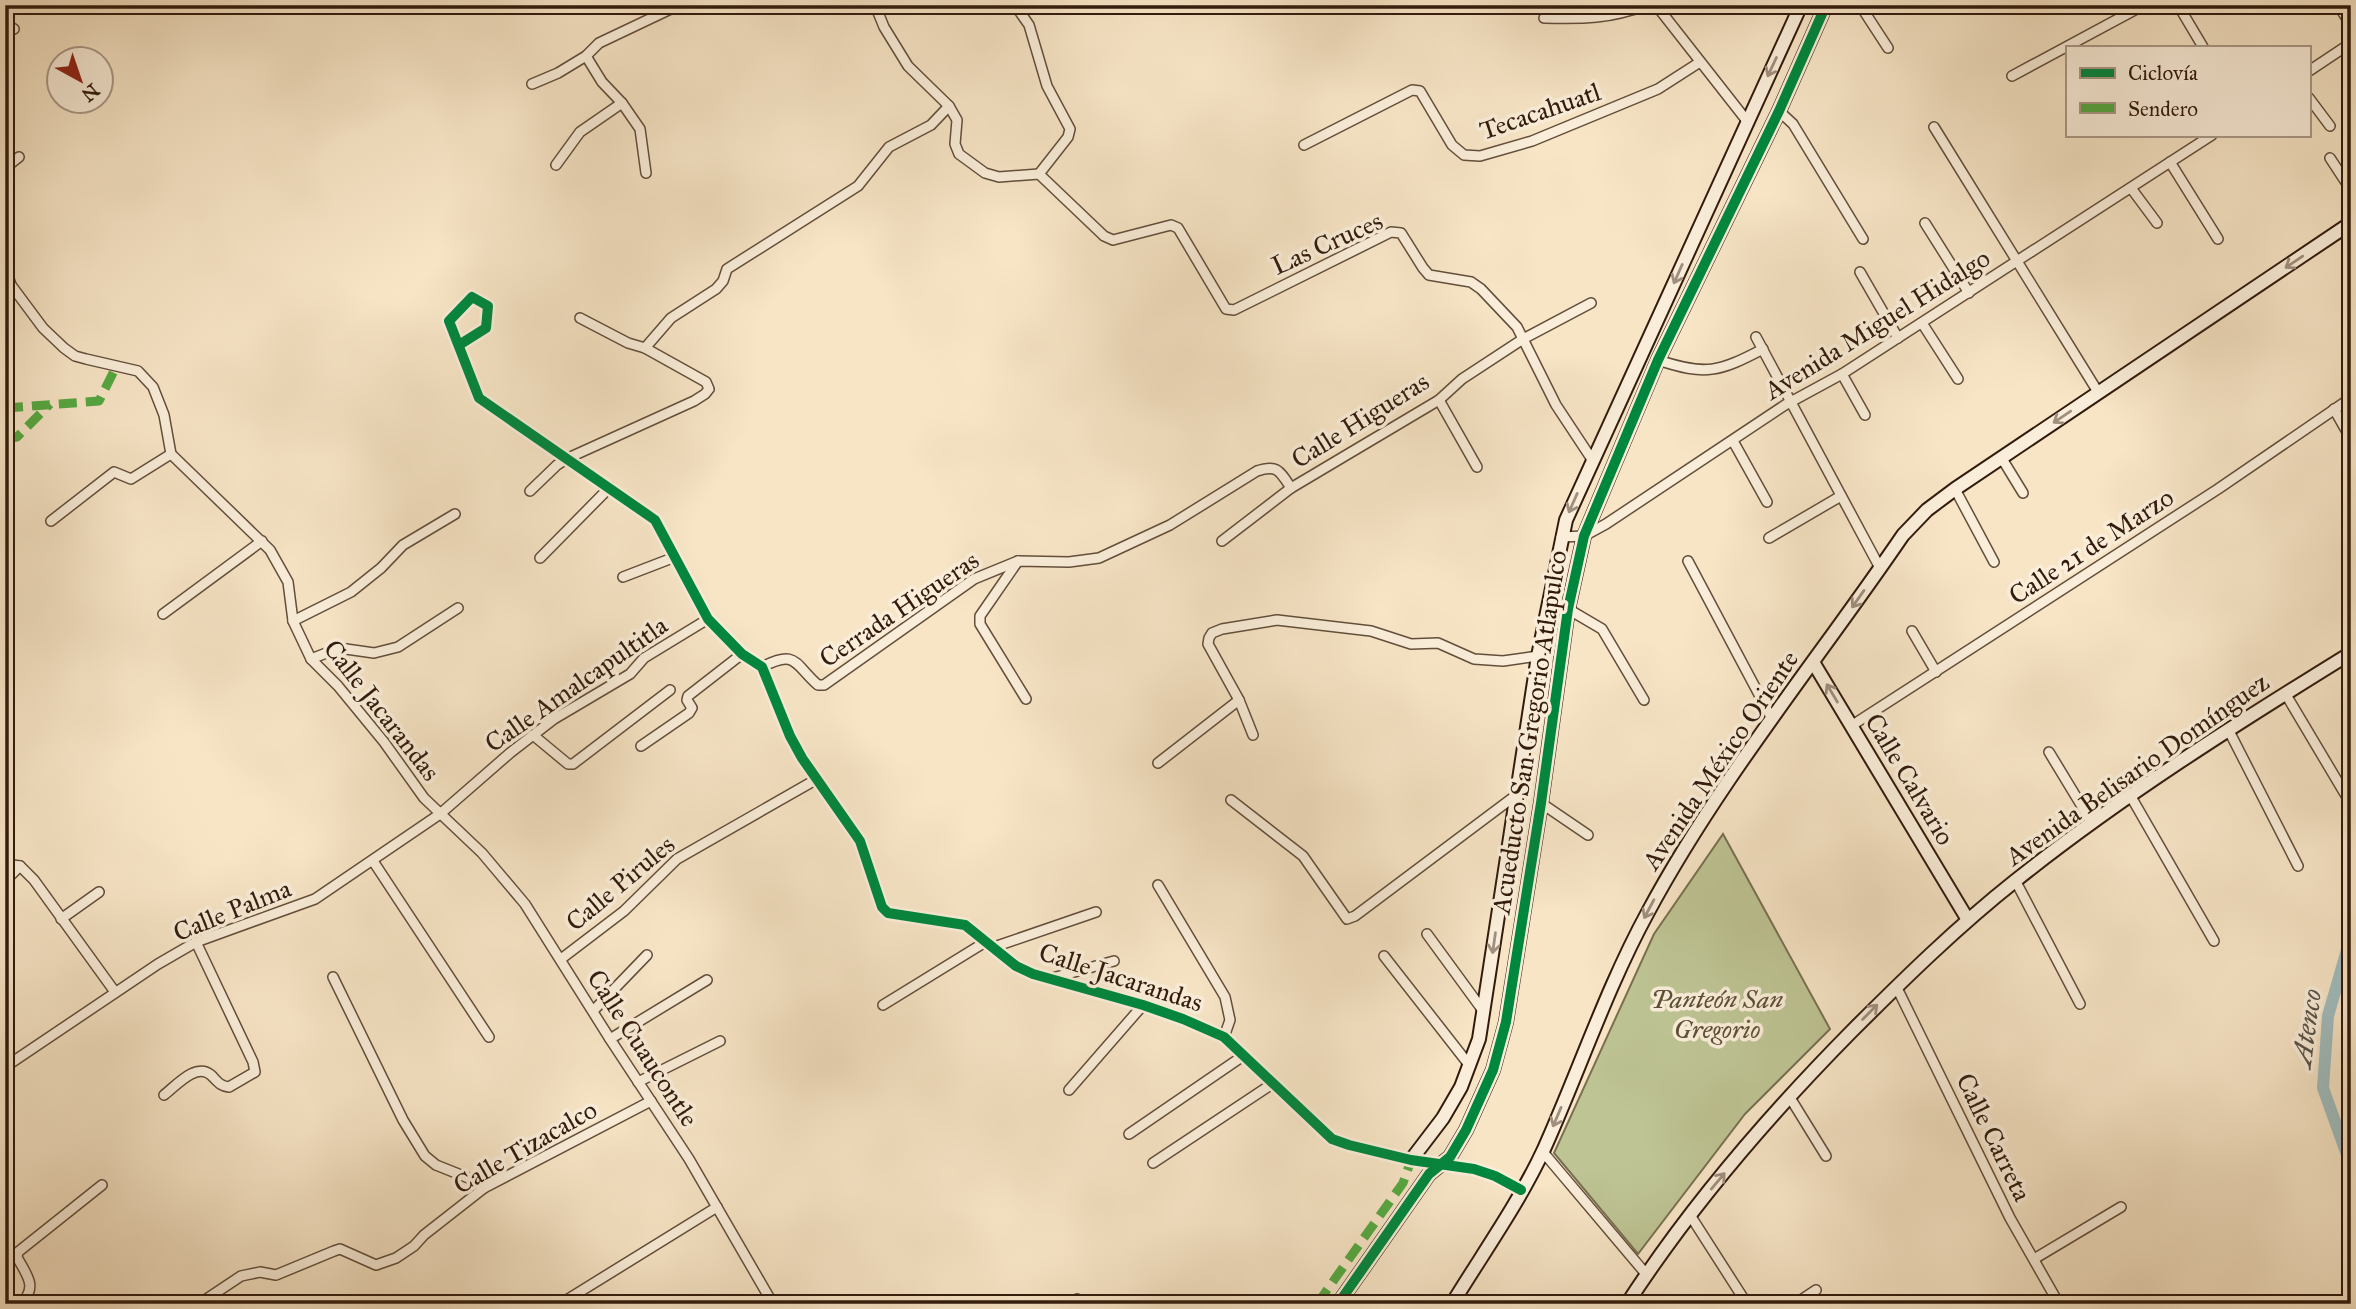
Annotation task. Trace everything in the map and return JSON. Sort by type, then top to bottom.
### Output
[{"type":"street","points":[[532,84],[586,57],[599,43],[679,5]]},
{"type":"street","points":[[875,5],[884,27],[908,66],[950,106],[957,120],[958,154],[985,173],[999,177],[1039,174],[1068,137],[1070,129],[1047,86],[1029,26],[1015,5]]},
{"type":"street","points":[[1544,18],[1597,19],[1647,5]]},
{"type":"street","points":[[1656,5],[1747,121]]},
{"type":"street","name":"Acueducto San Gregorio Atlapulco","points":[[1411,1160],[1453,1102],[1479,1039],[1538,656],[1561,537],[1570,509],[1801,5]]},
{"type":"street","name":"Acueducto San Gregorio Atlapulco","points":[[1338,1304],[1429,1174],[1450,1157],[1485,1090],[1506,1022],[1568,609],[1584,536],[1658,360],[1779,111],[1826,5]]},
{"type":"street","points":[[1860,5],[1888,48]]},
{"type":"street","points":[[2068,46],[2144,5]]},
{"type":"street","points":[[2178,5],[2202,46]]},
{"type":"street","points":[[2339,5],[2351,25]]},
{"type":"street","points":[[2310,70],[2351,43]]},
{"type":"street","points":[[2012,76],[2066,47]]},
{"type":"street","points":[[586,57],[602,82],[622,103],[640,129],[646,173]]},
{"type":"street","name":"Tecacahuatl","points":[[1304,145],[1412,90],[1420,92],[1426,99],[1452,145],[1464,155],[1480,156],[1532,141],[1658,89],[1700,62]]},
{"type":"street","points":[[2310,99],[2330,126]]},
{"type":"street","points":[[556,165],[580,132],[622,103]]},
{"type":"street","points":[[645,348],[671,318],[716,289],[723,281],[727,269],[858,187],[889,147],[931,125],[950,106]]},
{"type":"street","points":[[1779,111],[1793,124],[1863,239]]},
{"type":"street","points":[[1934,127],[2098,392]]},
{"type":"street","name":"Avenida Miguel Hidalgo","points":[[1584,536],[1785,405],[1842,374],[1969,293],[2210,136]]},
{"type":"street","points":[[5,168],[19,157]]},
{"type":"street","points":[[2330,158],[2351,190]]},
{"type":"street","points":[[2170,162],[2218,239]]},
{"type":"street","name":"Las Cruces","points":[[1039,174],[1104,236],[1112,240],[1171,225],[1178,228],[1226,309],[1234,310],[1396,231],[1401,233],[1429,275],[1471,282],[1517,327],[1556,405],[1593,461]]},
{"type":"street","points":[[2131,188],[2157,223]]},
{"type":"street","points":[[1925,223],[1969,293]]},
{"type":"street","name":"Avenida México Oriente","points":[[1452,1304],[1542,1152],[1647,913],[1695,832],[1772,719],[1915,521],[2001,457],[2351,223]]},
{"type":"street","points":[[5,266],[8,285],[43,328],[64,348],[86,359],[138,372],[153,387],[164,415],[171,454],[131,479],[114,472],[51,521]]},
{"type":"street","points":[[1860,272],[1898,338]]},
{"type":"street","points":[[459,345],[486,328],[488,306],[472,297],[449,321],[479,398],[655,520],[708,619],[742,654],[762,667]]},
{"type":"street","name":"Calle Higueras","points":[[1222,541],[1291,488],[1438,400],[1462,379],[1522,339],[1591,303]]},
{"type":"street","points":[[530,491],[566,459],[637,428],[705,394],[709,389],[706,382],[645,348],[628,343],[580,318]]},
{"type":"street","points":[[1922,323],[1958,379]]},
{"type":"street","points":[[1756,337],[1880,568]]},
{"type":"street","points":[[1658,360],[1689,370],[1716,369],[1736,363],[1763,349]]},
{"type":"street","points":[[1842,374],[1865,415]]},
{"type":"street","name":"Calle 21 de Marzo","points":[[1851,726],[2218,489],[2351,398]]},
{"type":"street","points":[[1438,400],[1477,467]]},
{"type":"street","points":[[2334,410],[2351,439]]},
{"type":"street","points":[[1733,441],[1767,502]]},
{"type":"street","name":"Calle Jacarandas","points":[[171,454],[262,541],[281,566],[288,582],[293,621],[312,659],[338,685],[384,742],[424,798],[456,830]]},
{"type":"street","points":[[2001,457],[2024,493]]},
{"type":"street","name":"Cerrada Higueras","points":[[762,667],[778,659],[788,658],[796,661],[818,685],[824,685],[974,579],[1018,561],[1069,562],[1099,558],[1170,525],[1257,471],[1269,467],[1277,470],[1291,488]]},
{"type":"street","points":[[540,558],[610,487]]},
{"type":"street","points":[[1955,489],[1994,562]]},
{"type":"street","points":[[1769,538],[1841,496]]},
{"type":"street","points":[[293,621],[351,592],[381,568],[403,545],[455,514]]},
{"type":"street","points":[[1561,537],[1584,536]]},
{"type":"street","points":[[163,614],[262,541]]},
{"type":"street","points":[[623,577],[675,557]]},
{"type":"street","points":[[1018,561],[980,616],[980,624],[1026,699]]},
{"type":"street","points":[[1688,561],[1772,719]]},
{"type":"street","points":[[312,659],[340,648],[374,653],[398,647],[458,608]]},
{"type":"street","points":[[1568,609],[1602,629],[1644,700]]},
{"type":"street","name":"Calle Amalcapultitla","points":[[440,814],[533,735],[581,701],[630,674],[644,658],[708,619]]},
{"type":"street","points":[[1253,735],[1239,700],[1208,644],[1209,638],[1222,629],[1277,620],[1371,631],[1410,644],[1438,643],[1474,659],[1503,661],[1538,656]]},
{"type":"street","points":[[1912,631],[1936,672]]},
{"type":"street","name":"Avenida Belisario Domínguez","points":[[1627,1304],[1690,1215],[1788,1096],[1896,986],[1968,920],[2015,880],[2130,795],[2351,653]]},
{"type":"street","points":[[641,746],[689,713],[692,708],[687,700],[688,696],[742,654]]},
{"type":"street","name":"Calle Calvario","points":[[1813,662],[1968,920]]},
{"type":"street","name":"Calle Jacarandas","points":[[762,667],[790,736],[860,841],[882,907],[888,913],[965,925],[1016,966],[1049,979],[1143,1005],[1224,1037],[1332,1139],[1411,1160],[1474,1169],[1495,1176],[1521,1190]]},
{"type":"street","points":[[533,735],[568,764],[573,764],[670,691]]},
{"type":"street","points":[[2285,693],[2351,804]]},
{"type":"street","points":[[1158,763],[1239,700]]},
{"type":"street","points":[[2229,731],[2298,866]]},
{"type":"street","points":[[2049,752],[2092,822]]},
{"type":"street","name":"Calle Pirules","points":[[561,960],[624,911],[677,859],[817,779]]},
{"type":"street","points":[[2130,795],[2214,941]]},
{"type":"street","points":[[1231,800],[1303,856],[1347,919],[1355,916],[1515,796]]},
{"type":"street","points":[[1541,803],[1588,835]]},
{"type":"street","name":"Calle Palma","points":[[5,1068],[115,992],[196,942],[315,900],[440,814]]},
{"type":"street","name":"Calle Cuaucontle","points":[[456,830],[502,874],[525,904],[717,1207],[773,1304]]},
{"type":"street","points":[[373,861],[489,1037]]},
{"type":"street","points":[[5,864],[20,866],[34,880],[115,992]]},
{"type":"street","points":[[5,881],[20,866]]},
{"type":"street","points":[[2015,880],[2080,1004]]},
{"type":"street","points":[[1158,885],[1225,997],[1230,1020],[1224,1037]]},
{"type":"street","points":[[61,919],[99,892]]},
{"type":"street","points":[[883,1005],[991,944],[1096,912]]},
{"type":"street","points":[[1427,934],[1484,1012]]},
{"type":"street","points":[[164,1096],[195,1071],[209,1073],[218,1084],[225,1087],[238,1083],[255,1072],[253,1062],[196,942]]},
{"type":"street","points":[[593,1011],[647,955]]},
{"type":"street","points":[[1384,956],[1470,1066]]},
{"type":"street","points":[[1049,979],[1114,961]]},
{"type":"street","points":[[333,977],[402,1120],[425,1156],[436,1165],[476,1181],[484,1188]]},
{"type":"street","points":[[610,1039],[707,980]]},
{"type":"street","name":"Calle Carreta","points":[[1896,986],[2010,1218],[2059,1304]]},
{"type":"street","points":[[1069,1090],[1143,1005]]},
{"type":"street","points":[[638,1082],[720,1041]]},
{"type":"street","points":[[1129,1134],[1243,1056]]},
{"type":"street","points":[[1153,1163],[1272,1084]]},
{"type":"street","points":[[1788,1096],[1826,1156]]},
{"type":"street","name":"Calle Tizacalco","points":[[199,1304],[241,1276],[260,1272],[276,1275],[334,1251],[340,1250],[366,1262],[383,1264],[414,1246],[484,1188],[651,1101]]},
{"type":"street","points":[[1542,1152],[1646,1274]]},
{"type":"street","points":[[22,1304],[31,1293],[31,1286],[18,1252],[102,1185]]},
{"type":"street","points":[[560,1304],[717,1207]]},
{"type":"street","points":[[2034,1259],[2121,1207]]},
{"type":"street","points":[[1690,1215],[1747,1304]]},
{"type":"street","points":[[1795,1304],[1816,1290]]},
{"type":"green space","name":"Panteón San Gregorio","points":[[1723,834],[1830,1029],[1745,1114],[1638,1254],[1554,1153],[1654,934]]},
{"type":"waterway","name":"Atenco","points":[[2351,936],[2328,1016],[2323,1088],[2351,1166]]},
{"type":"marked path","points":[[5,408],[99,401],[117,365]]},
{"type":"marked path","points":[[5,439],[17,437],[50,404]]},
{"type":"marked path","points":[[1317,1304],[1403,1183],[1411,1160]]},
{"type":"cycle path","points":[[1338,1304],[1429,1174],[1450,1157],[1466,1130],[1493,1070],[1506,1022],[1568,609],[1584,536],[1658,360],[1779,111],[1826,5]]},
{"type":"cycle path","points":[[459,345],[486,328],[488,306],[472,297],[449,321],[479,398],[655,520],[708,619],[742,654],[762,667],[790,736],[802,758],[860,841],[882,907],[888,913],[965,925],[1016,966],[1033,974],[1143,1005],[1224,1037],[1332,1139],[1411,1160],[1474,1169],[1495,1176],[1521,1190]]}]
